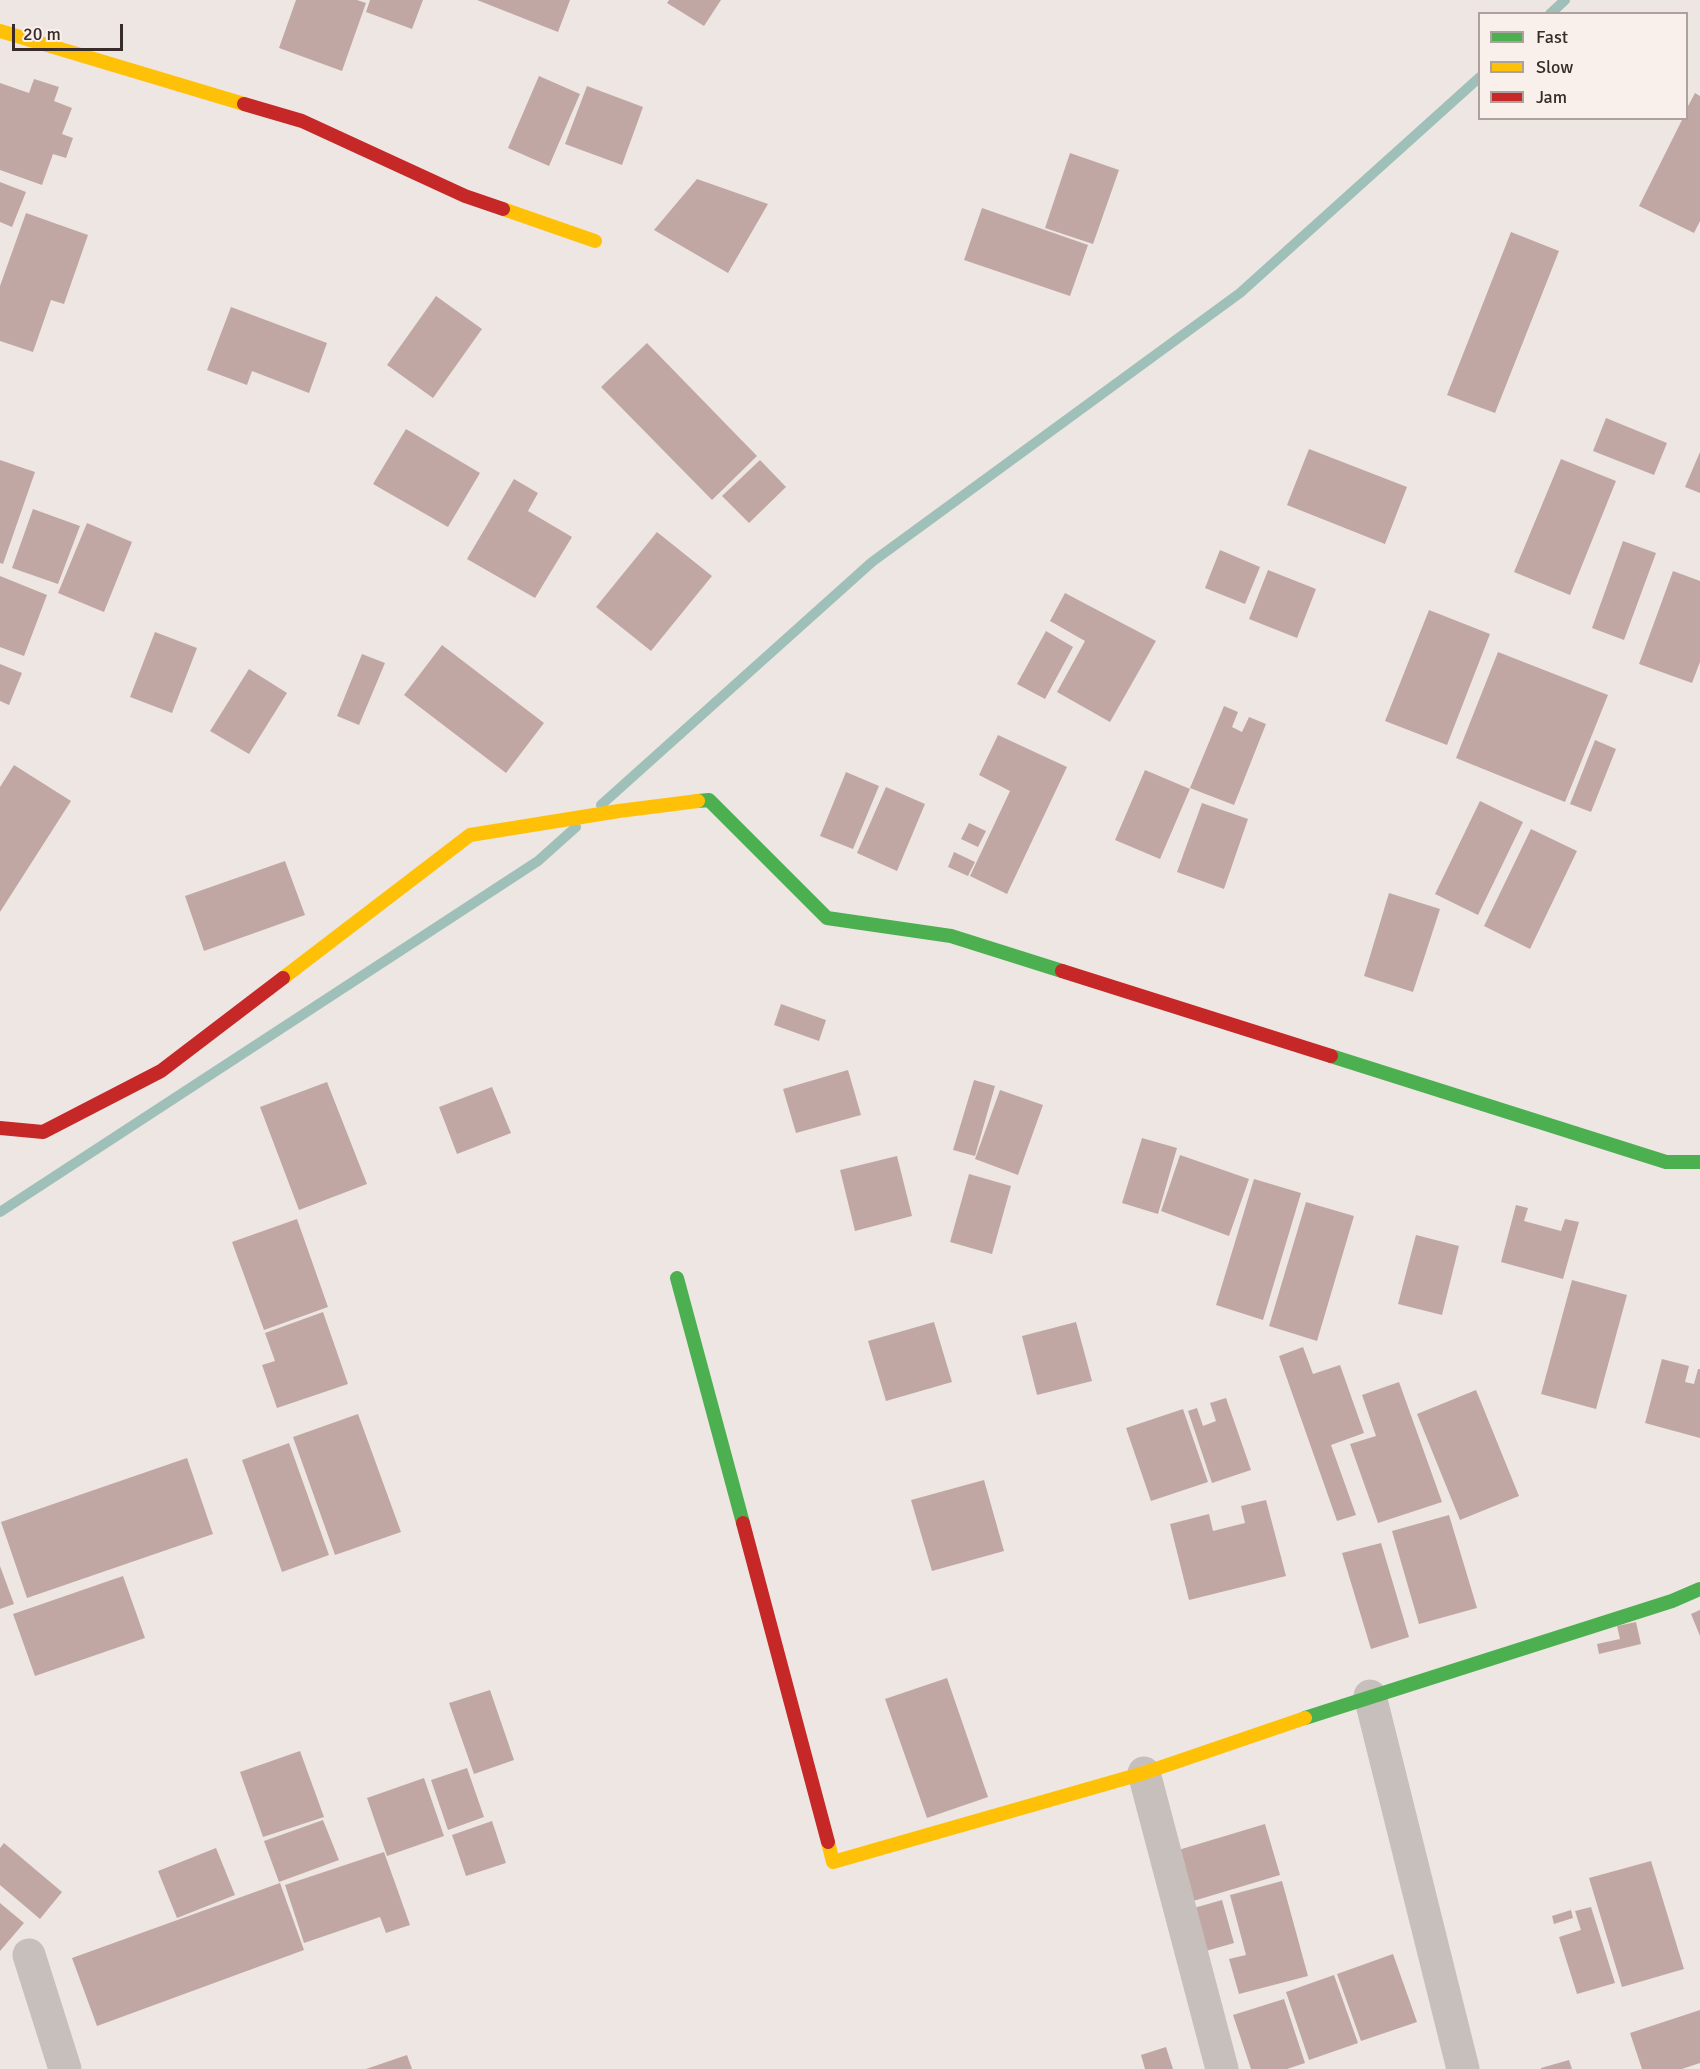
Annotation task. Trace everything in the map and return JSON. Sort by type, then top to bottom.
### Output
[{"type":"street","points":[[0,31],[177,86],[302,121],[465,196],[595,241]]},
{"type":"street","points":[[0,1128],[44,1132],[161,1071],[470,835],[709,800],[827,918],[951,936],[1666,1162],[1700,1162]]},
{"type":"street","points":[[677,1278],[833,1862],[1144,1773],[1370,1696],[1672,1601],[1700,1589]]},
{"type":"street","points":[[1370,1696],[1463,2069]]},
{"type":"street","points":[[1144,1773],[1222,2069]]},
{"type":"street","points":[[29,1955],[65,2069]]},
{"type":"building","points":[[296,0],[357,0],[366,3],[342,71],[279,48]]},
{"type":"building","points":[[370,0],[423,0],[412,29],[366,12]]},
{"type":"building","points":[[477,0],[570,0],[558,32]]},
{"type":"building","points":[[669,0],[721,0],[704,26],[667,3]]},
{"type":"building","points":[[539,76],[580,94],[549,166],[508,148]]},
{"type":"building","points":[[34,79],[59,87],[54,101],[72,108],[62,134],[73,138],[66,158],[53,154],[42,185],[0,170],[0,83],[29,93]]},
{"type":"building","points":[[587,86],[643,107],[622,165],[565,144]]},
{"type":"building","points":[[1695,93],[1700,96],[1700,221],[1694,233],[1639,206],[1682,120],[1688,120],[1688,106]]},
{"type":"building","points":[[1070,153],[1119,170],[1093,244],[1045,228]]},
{"type":"building","points":[[697,179],[768,204],[728,273],[654,230]]},
{"type":"building","points":[[0,182],[26,192],[12,227],[0,222]]},
{"type":"building","points":[[982,208],[1088,245],[1070,296],[964,260]]},
{"type":"building","points":[[26,213],[88,235],[64,304],[51,300],[33,352],[0,341],[0,286]]},
{"type":"building","points":[[1511,232],[1559,251],[1495,413],[1447,395]]},
{"type":"building","points":[[436,296],[482,329],[433,398],[387,365]]},
{"type":"building","points":[[231,307],[327,343],[309,393],[252,371],[247,385],[207,370]]},
{"type":"building","points":[[647,343],[757,456],[712,500],[601,387]]},
{"type":"building","points":[[1606,418],[1667,443],[1654,475],[1593,451]]},
{"type":"building","points":[[406,429],[480,473],[448,527],[373,484]]},
{"type":"building","points":[[1309,449],[1407,487],[1385,544],[1287,505]]},
{"type":"building","points":[[1700,452],[1700,493],[1685,487]]},
{"type":"building","points":[[1561,459],[1616,481],[1570,595],[1514,572]]},
{"type":"building","points":[[0,460],[35,472],[3,564],[0,563]]},
{"type":"building","points":[[760,460],[786,487],[749,523],[722,496]]},
{"type":"building","points":[[514,479],[538,493],[528,511],[572,537],[535,598],[467,559]]},
{"type":"building","points":[[33,509],[80,526],[58,584],[12,568]]},
{"type":"building","points":[[87,523],[132,542],[104,612],[58,593]]},
{"type":"building","points":[[657,532],[712,576],[651,651],[596,607]]},
{"type":"building","points":[[1623,541],[1656,553],[1624,640],[1592,628]]},
{"type":"building","points":[[1220,550],[1260,567],[1245,604],[1205,588]]},
{"type":"building","points":[[1268,570],[1316,589],[1297,638],[1249,619]]},
{"type":"building","points":[[1673,571],[1700,581],[1700,662],[1692,683],[1639,664]]},
{"type":"building","points":[[0,576],[47,595],[24,656],[0,647]]},
{"type":"building","points":[[1065,593],[1156,641],[1110,722],[1057,692],[1085,641],[1050,621]]},
{"type":"building","points":[[1429,610],[1490,634],[1447,745],[1385,721]]},
{"type":"building","points":[[1046,631],[1073,647],[1045,699],[1017,684]]},
{"type":"building","points":[[155,632],[197,648],[172,713],[130,697]]},
{"type":"building","points":[[442,645],[544,723],[506,773],[404,695]]},
{"type":"building","points":[[1498,652],[1608,695],[1565,802],[1456,758]]},
{"type":"building","points":[[362,654],[385,663],[359,725],[337,716]]},
{"type":"building","points":[[0,664],[22,673],[9,705],[0,701]]},
{"type":"building","points":[[249,669],[287,693],[249,754],[210,731]]},
{"type":"building","points":[[1224,706],[1238,712],[1232,727],[1242,732],[1249,717],[1266,724],[1234,805],[1190,788]]},
{"type":"building","points":[[998,735],[1067,767],[1007,894],[970,876],[1010,791],[979,775]]},
{"type":"building","points":[[1595,740],[1616,749],[1591,812],[1570,804]]},
{"type":"building","points":[[14,765],[71,801],[0,912],[0,787]]},
{"type":"building","points":[[1145,770],[1190,789],[1160,859],[1115,840]]},
{"type":"building","points":[[846,772],[879,786],[853,849],[820,836]]},
{"type":"building","points":[[886,787],[925,804],[897,871],[857,853]]},
{"type":"building","points":[[1480,801],[1523,822],[1478,915],[1435,894]]},
{"type":"building","points":[[1202,803],[1248,819],[1224,889],[1177,872]]},
{"type":"building","points":[[969,823],[986,831],[978,847],[961,839]]},
{"type":"building","points":[[1531,829],[1577,851],[1530,949],[1484,926]]},
{"type":"building","points":[[954,852],[975,862],[968,876],[948,867]]},
{"type":"building","points":[[285,861],[305,915],[204,951],[185,896]]},
{"type":"building","points":[[1389,893],[1440,909],[1413,992],[1364,976]]},
{"type":"building","points":[[781,1004],[826,1020],[819,1041],[774,1025]]},
{"type":"building","points":[[848,1070],[861,1115],[796,1133],[783,1089]]},
{"type":"building","points":[[974,1080],[995,1086],[975,1156],[953,1150]]},
{"type":"building","points":[[327,1082],[367,1184],[299,1210],[260,1107]]},
{"type":"building","points":[[492,1087],[511,1133],[457,1154],[439,1107]]},
{"type":"building","points":[[1000,1090],[1043,1105],[1018,1175],[975,1159]]},
{"type":"building","points":[[1142,1138],[1177,1148],[1158,1214],[1122,1203]]},
{"type":"building","points":[[1180,1155],[1249,1179],[1229,1236],[1161,1211]]},
{"type":"building","points":[[897,1156],[912,1216],[855,1231],[840,1170]]},
{"type":"building","points":[[969,1174],[1011,1186],[992,1254],[950,1242]]},
{"type":"building","points":[[1254,1179],[1301,1193],[1263,1320],[1216,1305]]},
{"type":"building","points":[[1306,1202],[1354,1216],[1317,1341],[1269,1326]]},
{"type":"building","points":[[1516,1205],[1528,1208],[1524,1221],[1561,1231],[1565,1219],[1579,1222],[1563,1279],[1501,1262]]},
{"type":"building","points":[[297,1219],[328,1307],[264,1330],[232,1242]]},
{"type":"building","points":[[1416,1235],[1459,1246],[1442,1315],[1398,1304]]},
{"type":"building","points":[[1572,1280],[1627,1295],[1596,1409],[1541,1394]]},
{"type":"building","points":[[323,1312],[348,1384],[277,1408],[262,1365],[275,1361],[265,1333]]},
{"type":"building","points":[[934,1322],[952,1382],[886,1401],[868,1341]]},
{"type":"building","points":[[1076,1322],[1092,1381],[1037,1395],[1022,1336]]},
{"type":"building","points":[[1303,1347],[1313,1374],[1340,1365],[1364,1433],[1331,1445],[1356,1515],[1337,1521],[1279,1356]]},
{"type":"building","points":[[1662,1359],[1689,1366],[1685,1382],[1694,1384],[1698,1369],[1700,1369],[1700,1438],[1645,1423]]},
{"type":"building","points":[[1399,1382],[1442,1502],[1378,1523],[1350,1444],[1376,1436],[1362,1395]]},
{"type":"building","points":[[1476,1390],[1519,1496],[1460,1520],[1417,1414]]},
{"type":"building","points":[[1226,1398],[1251,1470],[1212,1483],[1188,1411],[1197,1408],[1203,1426],[1216,1421],[1210,1403]]},
{"type":"building","points":[[1183,1409],[1208,1482],[1151,1501],[1126,1428]]},
{"type":"building","points":[[358,1414],[401,1532],[335,1555],[293,1437]]},
{"type":"building","points":[[289,1443],[329,1555],[282,1572],[242,1460]]},
{"type":"building","points":[[187,1458],[213,1534],[27,1598],[1,1522]]},
{"type":"building","points":[[984,1480],[1004,1551],[932,1571],[911,1500]]},
{"type":"building","points":[[1266,1500],[1286,1576],[1189,1600],[1170,1524],[1209,1514],[1213,1531],[1245,1523],[1241,1506]]},
{"type":"building","points":[[1449,1515],[1477,1608],[1419,1624],[1392,1531]]},
{"type":"building","points":[[1381,1543],[1409,1637],[1371,1649],[1342,1553]]},
{"type":"building","points":[[0,1566],[14,1604],[0,1609]]},
{"type":"building","points":[[123,1576],[145,1638],[35,1676],[13,1614]]},
{"type":"building","points":[[1700,1610],[1700,1636],[1691,1614]]},
{"type":"building","points":[[1636,1622],[1641,1644],[1599,1654],[1597,1644],[1620,1639],[1617,1626]]},
{"type":"building","points":[[947,1678],[988,1797],[927,1818],[885,1699]]},
{"type":"building","points":[[490,1690],[514,1760],[474,1774],[449,1703]]},
{"type":"building","points":[[300,1751],[324,1817],[263,1837],[240,1772]]},
{"type":"building","points":[[467,1768],[484,1817],[448,1830],[431,1780]]},
{"type":"building","points":[[424,1778],[444,1836],[387,1856],[367,1798]]},
{"type":"building","points":[[323,1820],[339,1860],[279,1882],[264,1841]]},
{"type":"building","points":[[492,1821],[506,1863],[466,1876],[452,1835]]},
{"type":"building","points":[[1265,1824],[1280,1875],[1190,1902],[1175,1851]]},
{"type":"building","points":[[4,1843],[62,1892],[40,1919],[0,1885],[0,1848]]},
{"type":"building","points":[[216,1848],[235,1895],[177,1918],[158,1871]]},
{"type":"building","points":[[384,1852],[410,1925],[386,1933],[380,1917],[304,1943],[285,1885]]},
{"type":"building","points":[[1651,1861],[1684,1969],[1622,1987],[1589,1878]]},
{"type":"building","points":[[1282,1881],[1308,1976],[1239,1994],[1229,1959],[1246,1955],[1230,1895]]},
{"type":"building","points":[[280,1883],[304,1950],[97,2026],[72,1958]]},
{"type":"building","points":[[1222,1900],[1234,1943],[1206,1951],[1194,1908]]},
{"type":"building","points":[[0,1903],[24,1923],[0,1951]]},
{"type":"building","points":[[1591,1907],[1615,1983],[1577,1994],[1559,1937],[1581,1930],[1575,1911]]},
{"type":"building","points":[[1571,1910],[1573,1918],[1554,1924],[1552,1916]]},
{"type":"building","points":[[1393,1954],[1417,2022],[1361,2041],[1337,1974]]},
{"type":"building","points":[[1334,1975],[1358,2043],[1309,2060],[1286,1992]]},
{"type":"building","points":[[1284,1999],[1305,2063],[1287,2069],[1251,2069],[1233,2015]]},
{"type":"building","points":[[1700,2010],[1700,2063],[1682,2069],[1642,2069],[1630,2033]]},
{"type":"building","points":[[1166,2047],[1173,2069],[1145,2069],[1141,2055]]},
{"type":"building","points":[[407,2055],[412,2069],[366,2069]]},
{"type":"building","points":[[1569,2060],[1572,2069],[1541,2069],[1541,2068]]},
{"type":"waterway","points":[[1552,12],[1565,0]]},
{"type":"waterway","points":[[601,805],[872,562],[1240,293],[1478,79]]},
{"type":"waterway","points":[[0,1212],[538,861],[576,827]]},
{"type":"traffic: fast","points":[[698,801],[709,800],[827,918],[951,936],[1062,971]]},
{"type":"traffic: fast","points":[[1331,1056],[1666,1162],[1700,1162]]},
{"type":"traffic: fast","points":[[677,1278],[743,1523]]},
{"type":"traffic: fast","points":[[1305,1718],[1672,1601],[1700,1589]]},
{"type":"traffic: slow","points":[[0,31],[244,104]]},
{"type":"traffic: slow","points":[[503,209],[595,241]]},
{"type":"traffic: slow","points":[[283,978],[470,835],[698,801]]},
{"type":"traffic: slow","points":[[828,1842],[833,1862],[1144,1773],[1305,1718]]},
{"type":"traffic: jam","points":[[244,104],[302,121],[465,196],[503,209]]},
{"type":"traffic: jam","points":[[1062,971],[1331,1056]]},
{"type":"traffic: jam","points":[[0,1128],[43,1132],[161,1071],[283,978]]},
{"type":"traffic: jam","points":[[743,1523],[828,1842]]}]
